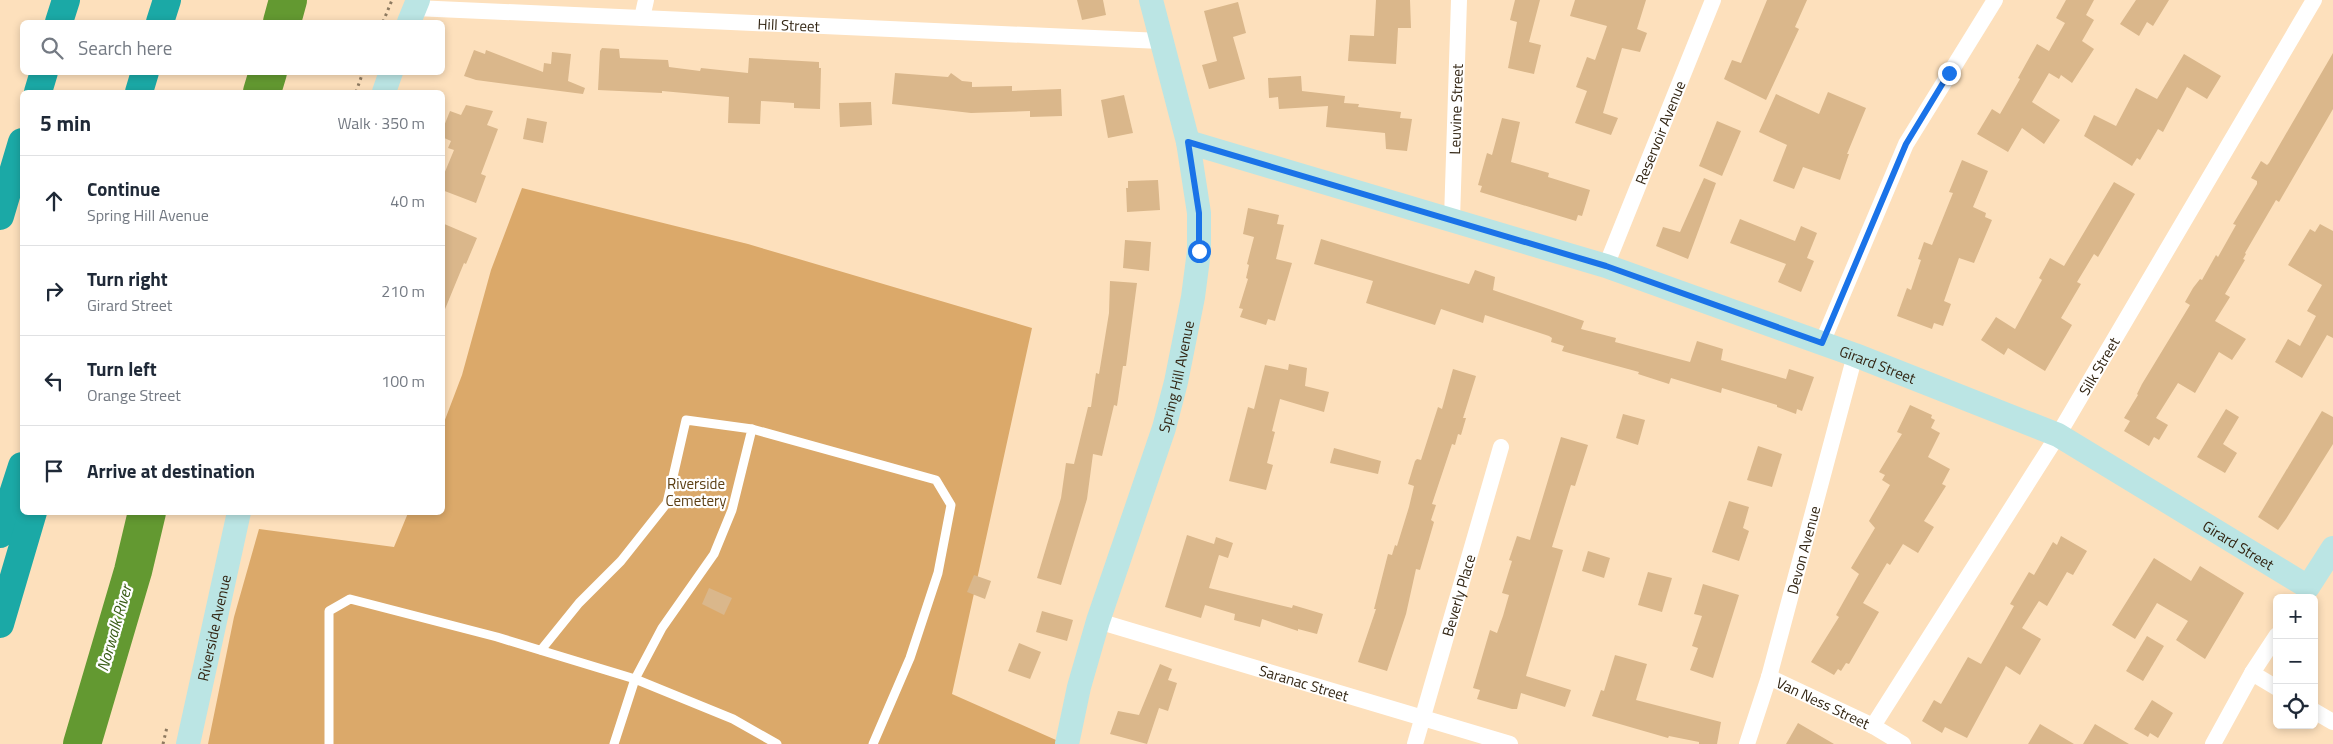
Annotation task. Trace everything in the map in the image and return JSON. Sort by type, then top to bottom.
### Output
[{"type":"highway","points":[[60,20],[66,0]]},
{"type":"highway","points":[[161,20],[167,0]]},
{"type":"highway","points":[[39,90],[43,75]]},
{"type":"highway","points":[[140,90],[144,75]]},
{"type":"highway","points":[[0,216],[20,149]]},
{"type":"highway","points":[[0,534],[20,472]]},
{"type":"highway","points":[[0,624],[32,515]]},
{"type":"street","points":[[642,18],[646,0]]},
{"type":"street","name":"Spring Hill Avenue","points":[[1067,744],[1079,687],[1098,620],[1164,428],[1194,297],[1199,251],[1199,213],[1188,142],[1151,0]]},
{"type":"street","name":"Leuvine Street","points":[[1452,219],[1459,0]]},
{"type":"street","name":"Reservoir Avenue","points":[[1606,266],[1713,0]]},
{"type":"street","points":[[1822,343],[1906,144],[1995,0]]},
{"type":"street","name":"Silk Street","points":[[1873,726],[2058,435],[2314,0]]},
{"type":"street","name":"Hill Street","points":[[414,10],[1161,41]]},
{"type":"street","points":[[385,90],[390,75]]},
{"type":"street","name":"Girard Street","points":[[1188,142],[1606,266],[1855,355],[2058,435],[2304,592]]},
{"type":"street","name":"Devon Avenue","points":[[1747,744],[1769,677],[1855,355]]},
{"type":"street","name":"Beverly Place","points":[[1415,744],[1501,447]]},
{"type":"street","name":"Riverside Avenue","points":[[188,744],[238,515]]},
{"type":"street","points":[[2304,592],[2333,548]]},
{"type":"street","name":"Saranac Street","points":[[1098,620],[1510,744]]},
{"type":"street","points":[[2213,744],[2252,673],[2274,639]]},
{"type":"street","points":[[2252,673],[2273,686]]},
{"type":"street","name":"Van Ness Street","points":[[1769,677],[1873,726],[1903,744]]},
{"type":"street","points":[[2318,713],[2333,722]]},
{"type":"lane","points":[[541,650],[579,603],[621,561],[667,503],[686,420],[752,430],[936,480],[951,505],[938,573],[910,658],[873,744]]},
{"type":"lane","points":[[614,744],[635,679],[662,628],[714,554],[732,510],[752,430]]},
{"type":"lane","points":[[329,744],[329,611],[350,599],[541,650],[635,679],[733,719],[777,744]]},
{"type":"path","points":[[357,90],[362,75]]},
{"type":"green space","name":"Riverside Cemetery","points":[[522,188],[748,244],[1032,328],[952,694],[1056,740],[1055,744],[208,744],[234,617],[259,529],[394,547],[407,515],[445,515],[445,420],[462,375],[491,270]]},
{"type":"building","points":[[1077,0],[1103,0],[1106,15],[1082,20]]},
{"type":"building","points":[[1376,0],[1410,0],[1411,28],[1398,28],[1396,64],[1348,61],[1350,35],[1374,36]]},
{"type":"building","points":[[1515,0],[1540,0],[1529,42],[1541,45],[1534,74],[1508,68],[1517,22],[1510,20]]},
{"type":"building","points":[[1575,0],[1646,0],[1637,29],[1647,33],[1640,52],[1622,48],[1603,113],[1618,118],[1611,135],[1575,123],[1587,91],[1576,87],[1587,57],[1595,60],[1607,26],[1570,16]]},
{"type":"building","points":[[1767,0],[1807,0],[1795,27],[1799,29],[1766,100],[1724,79],[1732,60],[1741,63]]},
{"type":"building","points":[[2066,0],[2094,0],[2086,15],[2094,20],[2082,41],[2094,49],[2072,83],[2061,75],[2059,79],[2049,73],[2032,102],[2060,120],[2044,144],[2022,128],[2008,152],[1977,134],[1992,109],[2000,114],[2037,44],[2049,51],[2065,23],[2056,18]]},
{"type":"building","points":[[2136,0],[2169,0],[2153,26],[2147,22],[2139,36],[2120,24]]},
{"type":"building","points":[[1238,2],[1246,33],[1233,37],[1245,79],[1209,89],[1202,65],[1217,61],[1204,11]]},
{"type":"building","points":[[602,48],[619,49],[620,58],[668,60],[669,67],[700,71],[701,68],[748,73],[749,58],[819,62],[819,68],[821,68],[820,109],[794,108],[794,103],[761,101],[760,124],[728,123],[729,97],[662,91],[662,93],[598,90],[600,51]]},
{"type":"building","points":[[474,50],[485,54],[486,50],[543,72],[544,63],[551,64],[552,52],[571,54],[568,81],[585,88],[583,94],[476,80],[464,76]]},
{"type":"building","points":[[2333,53],[2333,109],[2279,202],[2276,200],[2245,253],[2243,259],[2245,260],[2225,294],[2230,297],[2215,321],[2246,339],[2232,360],[2219,352],[2195,393],[2178,383],[2156,418],[2168,425],[2159,440],[2154,437],[2149,446],[2124,431],[2130,421],[2124,418],[2138,395],[2142,384],[2190,305],[2185,302],[2193,288],[2200,279],[2202,280],[2216,255],[2218,257],[2236,225],[2233,224],[2257,184],[2257,181],[2251,178],[2261,161],[2267,165],[2269,163]]},
{"type":"building","points":[[2184,54],[2221,76],[2207,99],[2187,87],[2163,132],[2158,129],[2140,160],[2137,158],[2132,166],[2084,136],[2094,115],[2116,126],[2136,88],[2157,99]]},
{"type":"building","points":[[895,73],[948,77],[951,73],[962,81],[972,82],[972,87],[1012,86],[1012,91],[1061,89],[1062,116],[1030,117],[1030,111],[971,113],[892,104]]},
{"type":"building","points":[[1301,76],[1302,91],[1345,96],[1344,103],[1359,104],[1358,107],[1401,112],[1400,118],[1412,119],[1407,151],[1386,149],[1385,133],[1326,127],[1328,106],[1279,109],[1278,97],[1269,98],[1268,78]]},
{"type":"building","points":[[1828,92],[1866,108],[1847,154],[1849,154],[1840,180],[1803,167],[1794,189],[1773,181],[1787,145],[1759,132],[1776,94],[1819,114]]},
{"type":"building","points":[[1124,95],[1133,133],[1108,138],[1101,100]]},
{"type":"building","points":[[871,102],[872,125],[840,127],[839,103]]},
{"type":"building","points":[[466,105],[493,111],[487,125],[498,129],[481,174],[486,176],[476,203],[445,191],[445,172],[454,150],[448,148],[451,141],[445,138],[445,124],[450,111],[461,115]]},
{"type":"building","points":[[527,118],[547,122],[543,143],[523,139]]},
{"type":"building","points":[[1502,118],[1520,122],[1511,162],[1549,173],[1548,177],[1590,190],[1582,216],[1578,215],[1576,221],[1480,192],[1482,186],[1478,185],[1487,153],[1492,155]]},
{"type":"building","points":[[1717,121],[1741,131],[1722,176],[1699,166]]},
{"type":"building","points":[[1962,160],[1988,171],[1973,207],[1986,213],[1985,217],[1992,220],[1974,263],[1959,258],[1944,301],[1951,304],[1943,326],[1934,323],[1932,329],[1897,316],[1907,288],[1911,290],[1921,260],[1918,259],[1924,242],[1932,245],[1953,193],[1949,192]]},
{"type":"building","points":[[1704,178],[1716,183],[1688,259],[1656,246],[1663,227],[1680,232]]},
{"type":"building","points":[[1158,180],[1160,210],[1127,212],[1126,188],[1128,188],[1128,181]]},
{"type":"building","points":[[2114,182],[2135,194],[2098,257],[2094,254],[2077,282],[2081,284],[2061,318],[2072,325],[2045,371],[2008,348],[2004,355],[1981,340],[1996,317],[2015,329],[2042,280],[2039,278],[2050,258],[2064,266]]},
{"type":"building","points":[[1248,208],[1279,215],[1277,224],[1284,225],[1276,259],[1292,263],[1275,321],[1268,319],[1266,325],[1240,317],[1243,309],[1239,308],[1248,279],[1246,278],[1249,265],[1247,264],[1254,237],[1243,234]]},
{"type":"building","points":[[1740,219],[1795,241],[1801,226],[1817,233],[1807,258],[1814,261],[1801,292],[1778,282],[1786,264],[1730,243]]},
{"type":"building","points":[[445,224],[477,238],[466,264],[464,263],[445,309]]},
{"type":"building","points":[[2320,224],[2333,231],[2333,338],[2327,335],[2302,378],[2275,362],[2288,339],[2300,346],[2316,316],[2307,311],[2322,285],[2288,265],[2310,229],[2315,232]]},
{"type":"building","points":[[1321,239],[1469,284],[1475,270],[1495,277],[1493,290],[1584,321],[1581,329],[1616,338],[1615,342],[1690,362],[1697,341],[1723,349],[1721,360],[1786,379],[1789,369],[1814,377],[1802,411],[1797,409],[1796,414],[1777,407],[1777,405],[1722,388],[1721,393],[1671,378],[1669,384],[1638,374],[1639,372],[1562,351],[1564,346],[1551,342],[1552,338],[1549,336],[1485,315],[1483,323],[1441,309],[1435,325],[1366,303],[1373,281],[1314,264]]},
{"type":"building","points":[[1125,240],[1151,242],[1149,271],[1123,268]]},
{"type":"building","points":[[1110,281],[1137,283],[1126,366],[1123,366],[1117,406],[1114,405],[1102,456],[1093,454],[1087,499],[1061,585],[1037,578],[1061,498],[1066,463],[1074,464],[1088,407],[1091,407],[1096,373],[1099,374],[1109,313]]},
{"type":"building","points":[[1289,364],[1307,368],[1305,386],[1329,392],[1324,412],[1280,399],[1272,431],[1275,432],[1267,463],[1273,465],[1266,490],[1229,481],[1248,407],[1254,409],[1265,365],[1288,370]]},
{"type":"building","points":[[1453,369],[1476,376],[1463,418],[1466,418],[1461,435],[1458,434],[1455,445],[1452,444],[1432,504],[1436,505],[1431,520],[1434,522],[1420,570],[1416,569],[1406,614],[1387,671],[1358,662],[1376,609],[1374,609],[1388,554],[1392,555],[1395,545],[1397,546],[1409,507],[1414,486],[1408,484],[1415,461],[1417,459],[1421,460],[1438,407],[1442,409]]},
{"type":"building","points":[[1910,405],[1932,415],[1931,418],[1935,420],[1931,428],[1940,433],[1928,457],[1950,469],[1942,484],[1946,486],[1924,521],[1934,527],[1918,553],[1903,544],[1890,565],[1887,563],[1863,603],[1879,612],[1849,664],[1846,663],[1841,671],[1838,669],[1834,675],[1811,662],[1839,617],[1836,615],[1859,574],[1851,568],[1875,528],[1869,521],[1890,485],[1882,480],[1885,475],[1879,472],[1902,434],[1897,432]]},
{"type":"building","points":[[2226,409],[2239,417],[2223,444],[2237,453],[2225,473],[2197,457]]},
{"type":"building","points":[[2322,411],[2333,417],[2333,444],[2278,530],[2258,517]]},
{"type":"building","points":[[1623,414],[1645,420],[1638,445],[1616,438]]},
{"type":"building","points":[[1561,437],[1588,445],[1575,486],[1571,485],[1552,547],[1563,550],[1526,676],[1571,690],[1565,707],[1521,693],[1517,709],[1512,709],[1477,699],[1480,690],[1473,688],[1490,630],[1497,633],[1503,616],[1509,595],[1502,593],[1512,561],[1509,560],[1517,536],[1530,540]]},
{"type":"building","points":[[1758,446],[1782,454],[1772,487],[1747,480]]},
{"type":"building","points":[[1334,448],[1381,461],[1378,474],[1330,463]]},
{"type":"building","points":[[1729,501],[1749,507],[1743,528],[1749,531],[1739,561],[1712,552]]},
{"type":"building","points":[[1187,535],[1214,544],[1216,537],[1233,543],[1228,558],[1219,555],[1209,588],[1292,608],[1293,605],[1323,614],[1317,634],[1298,629],[1298,631],[1262,619],[1260,627],[1234,620],[1235,614],[1205,605],[1201,618],[1165,607]]},
{"type":"building","points":[[2061,536],[2087,551],[2073,575],[2067,572],[2047,606],[2039,601],[2022,628],[2041,639],[2020,675],[2006,666],[1967,738],[1945,727],[1942,733],[1922,721],[1934,700],[1941,704],[1968,657],[1981,664],[2014,606],[2010,604],[2029,572],[2034,575],[2053,542],[2057,545]]},
{"type":"building","points":[[1588,551],[1610,558],[1604,578],[1582,571]]},
{"type":"building","points":[[2154,558],[2191,581],[2200,566],[2244,593],[2205,659],[2176,640],[2188,621],[2157,603],[2135,639],[2112,625]]},
{"type":"building","points":[[1648,572],[1672,578],[1662,612],[1638,605]]},
{"type":"building","points":[[974,575],[991,581],[985,599],[967,592]]},
{"type":"building","points":[[1703,584],[1739,595],[1713,678],[1690,670],[1698,648],[1692,646],[1702,616],[1694,614]]},
{"type":"building","points":[[709,588],[732,598],[724,615],[702,604]]},
{"type":"building","points":[[1042,611],[1073,620],[1067,641],[1036,632]]},
{"type":"building","points":[[2147,636],[2164,646],[2143,681],[2126,671]]},
{"type":"building","points":[[1019,643],[1041,652],[1030,679],[1008,671]]},
{"type":"building","points":[[1615,655],[1647,664],[1636,700],[1721,722],[1717,744],[1699,744],[1699,742],[1669,736],[1668,738],[1592,716],[1601,690],[1604,691]]},
{"type":"building","points":[[1160,664],[1172,669],[1168,680],[1177,683],[1168,711],[1159,708],[1147,744],[1110,734],[1118,711],[1139,715]]},
{"type":"building","points":[[2152,700],[2173,713],[2158,738],[2150,733],[2148,737],[2134,729]]},
{"type":"building","points":[[1798,723],[1834,744],[1786,744]]},
{"type":"building","points":[[2040,724],[2074,744],[2028,744]]},
{"type":"building","points":[[2095,724],[2129,744],[2083,744]]},
{"type":"waterway","name":"Norwalk River","points":[[283,20],[288,0]]},
{"type":"waterway","name":"Norwalk River","points":[[263,90],[267,75]]},
{"type":"waterway","name":"Norwalk River","points":[[82,744],[133,571],[146,515]]},
{"type":"route","points":[[1199,251],[1199,213],[1188,142],[1606,266],[1822,343],[1906,144],[1949,73]]}]
